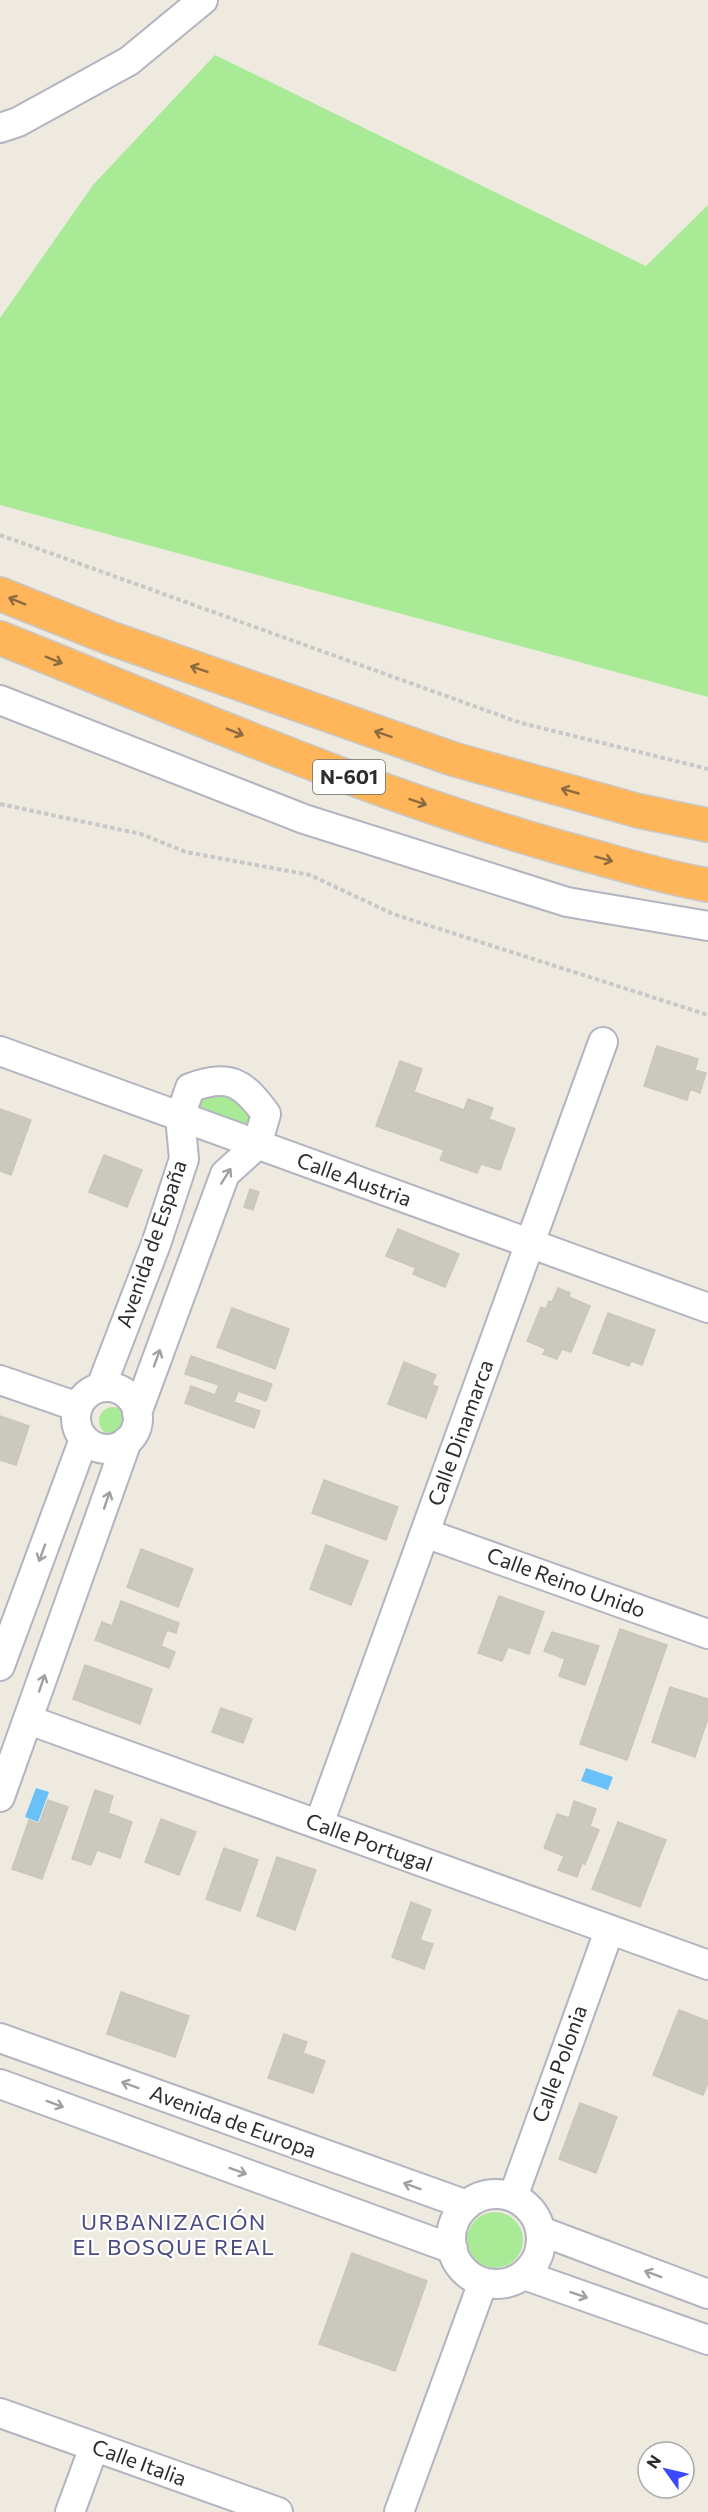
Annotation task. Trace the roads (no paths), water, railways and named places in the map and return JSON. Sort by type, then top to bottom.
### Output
[{"type":"highway","name":"N-601","points":[[0,594],[110,638],[453,759],[639,811],[708,825]]},
{"type":"highway","name":"N-601","points":[[0,638],[342,775],[396,794],[514,835],[680,880],[708,885]]},
{"type":"street","points":[[0,128],[18,122],[129,61],[203,0]]},
{"type":"street","points":[[0,700],[316,823],[567,902],[708,926]]},
{"type":"street","name":"Calle Dinamarca","points":[[319,1824],[603,1042]]},
{"type":"street","name":"Calle Austria","points":[[0,1051],[708,1308]]},
{"type":"street","name":"Avenida de España","points":[[101,1388],[156,1244],[184,1159],[180,1117],[190,1088],[211,1080],[232,1082],[252,1094],[267,1114],[257,1145],[225,1174],[137,1413]]},
{"type":"street","points":[[0,1380],[78,1407]]},
{"type":"street","points":[[109,1386],[124,1391],[135,1404],[138,1420],[133,1436],[121,1447],[104,1450],[88,1444],[78,1432],[75,1416],[80,1400],[93,1389],[101,1388],[109,1386]]},
{"type":"street","points":[[0,1666],[84,1439]]},
{"type":"street","points":[[0,1797],[127,1441]]},
{"type":"street","name":"Calle Reino Unido","points":[[425,1533],[708,1634]]},
{"type":"street","name":"Calle Portugal","points":[[29,1720],[708,1965]]},
{"type":"street","name":"Calle Polonia","points":[[513,2197],[609,1931]]},
{"type":"street","name":"Avenida de Europa","points":[[0,2038],[467,2205]]},
{"type":"street","points":[[0,2084],[453,2249]]},
{"type":"street","points":[[500,2193],[513,2197],[522,2201],[538,2219],[543,2243],[535,2265],[517,2281],[493,2286],[470,2278],[454,2260],[450,2236],[458,2214],[476,2198],[500,2193]]},
{"type":"street","points":[[541,2231],[708,2294]]},
{"type":"street","points":[[524,2275],[708,2340]]},
{"type":"street","points":[[399,2512],[483,2282]]},
{"type":"street","name":"Calle Italia","points":[[0,2413],[278,2512]]},
{"type":"street","points":[[70,2512],[94,2447]]},
{"type":"water","points":[[586,1768],[613,1777],[608,1790],[581,1781]]},
{"type":"water","points":[[36,1788],[49,1792],[38,1822],[25,1817]]},
{"type":"district","name":"URBANIZACIÓN EL BOSQUE REAL","points":[[174,2234]]}]
